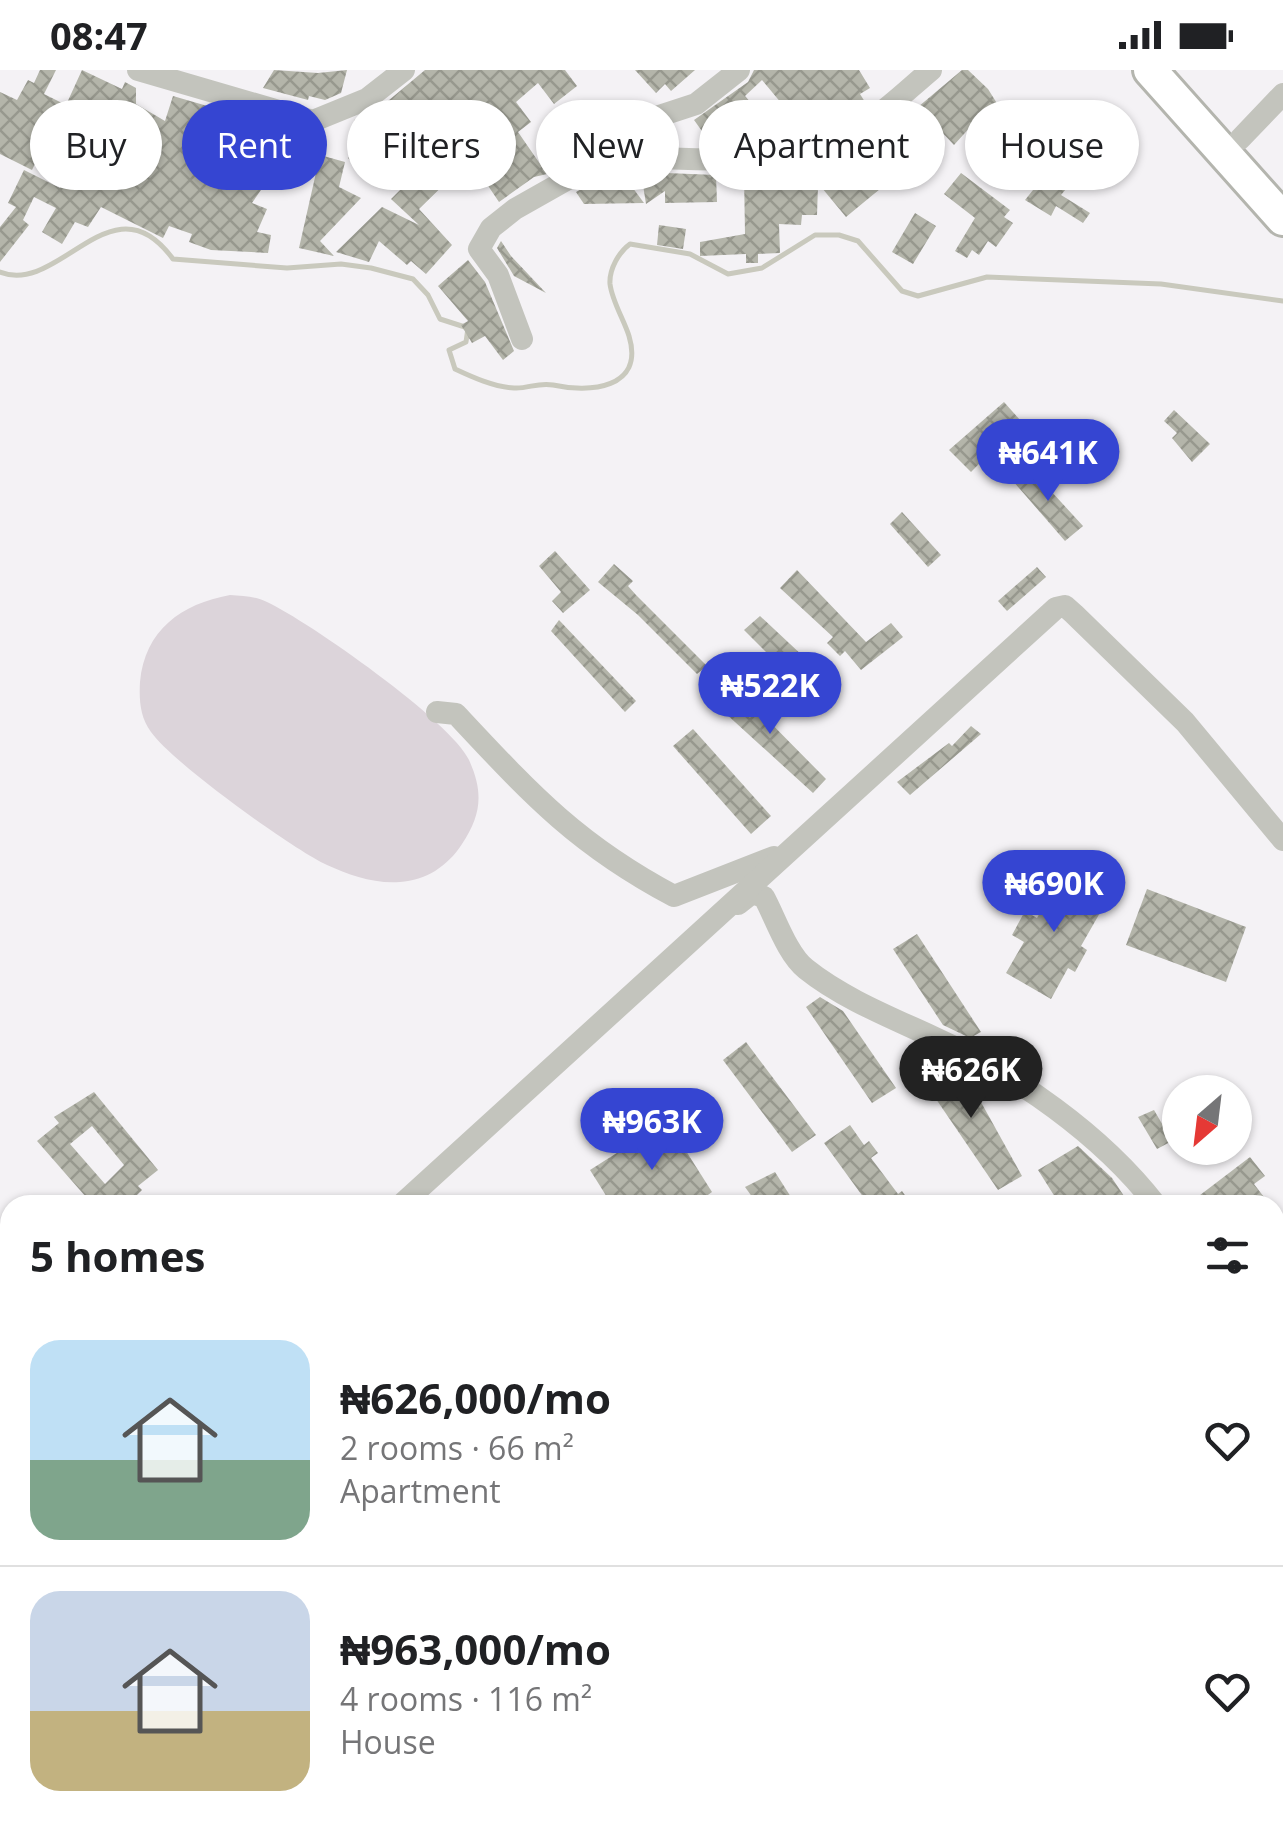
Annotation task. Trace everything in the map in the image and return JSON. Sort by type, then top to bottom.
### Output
[{"type":"highway","points":[[1150,70],[1283,219]]},
{"type":"highway","points":[[1179,70],[1283,187]]},
{"type":"street","points":[[138,70],[312,121],[368,98],[404,70]]},
{"type":"street","points":[[679,109],[696,104],[738,70]]},
{"type":"street","points":[[679,158],[761,159],[815,150],[888,109],[932,70]]},
{"type":"street","points":[[1240,139],[1283,94]]},
{"type":"street","points":[[522,338],[498,274],[478,249],[491,228],[514,209],[549,190]]},
{"type":"street","points":[[411,1195],[1046,614],[1065,606],[1185,722],[1283,840]]},
{"type":"street","points":[[437,712],[456,714],[540,805],[603,855],[674,896],[782,854]]},
{"type":"street","points":[[716,920],[752,893],[764,896],[803,967],[908,1030],[971,1057],[1081,1124],[1147,1195]]},
{"type":"shaded area","points":[[230,595],[262,600],[313,629],[408,698],[457,743],[474,772],[477,813],[456,852],[443,866],[410,881],[381,882],[327,865],[234,804],[151,732],[142,714],[140,695],[149,648],[168,622],[181,613]]},
{"type":"building","points":[[40,70],[56,70],[44,94],[56,100],[30,100],[30,169],[0,154],[0,92],[17,100],[28,80],[34,83]]},
{"type":"building","points":[[82,70],[122,89],[125,82],[136,88],[136,100],[68,100]]},
{"type":"building","points":[[274,70],[347,70],[341,93],[325,100],[309,96],[308,100],[263,88]]},
{"type":"building","points":[[425,70],[565,70],[577,86],[559,100],[551,100],[538,83],[516,102],[389,100]]},
{"type":"building","points":[[635,70],[695,70],[671,91],[665,84],[656,93]]},
{"type":"building","points":[[754,70],[859,70],[870,88],[860,94],[864,100],[779,100],[762,80],[745,96],[748,100],[722,100],[748,82]]},
{"type":"building","points":[[962,70],[968,70],[995,100],[965,100],[965,133],[954,145],[945,136],[945,100],[926,100]]},
{"type":"building","points":[[173,96],[187,100],[182,100],[182,190],[261,190],[252,203],[267,209],[257,232],[271,235],[268,253],[211,250],[189,242],[192,234],[169,226],[163,238],[101,207],[88,227],[75,222],[62,244],[42,232],[56,208],[34,197],[23,220],[29,225],[0,262],[0,227],[16,207],[8,203],[24,170],[30,173],[30,190],[162,190],[162,119],[165,121]]},
{"type":"building","points":[[516,102],[531,122],[518,132],[536,158],[534,177],[516,190]]},
{"type":"building","points":[[327,157],[345,162],[339,187],[361,198],[320,241],[334,256],[299,248],[312,190],[327,190]]},
{"type":"building","points":[[961,173],[965,176],[965,190],[984,190],[1010,210],[1004,217],[1013,223],[996,247],[988,241],[979,255],[972,250],[967,258],[955,251],[975,218],[944,194]]},
{"type":"building","points":[[679,174],[699,174],[699,190],[717,190],[717,202],[665,203],[665,191],[646,204],[644,190],[679,190]]},
{"type":"building","points":[[400,190],[438,190],[419,209],[452,245],[426,274],[411,261],[407,265],[379,241],[369,262],[336,252],[382,207],[419,225],[391,199]]},
{"type":"building","points":[[491,190],[516,190],[499,202]]},
{"type":"building","points":[[634,190],[644,203],[584,204],[576,192]]},
{"type":"building","points":[[744,190],[818,190],[817,215],[802,215],[801,225],[779,224],[780,253],[758,254],[758,263],[746,263],[746,254],[700,256],[700,242],[745,234]]},
{"type":"building","points":[[824,190],[879,190],[846,217]]},
{"type":"building","points":[[1033,190],[1065,190],[1061,195],[1090,213],[1083,223],[1056,206],[1051,216],[1025,200]]},
{"type":"building","points":[[915,213],[936,226],[913,264],[892,252]]},
{"type":"building","points":[[659,225],[686,229],[683,249],[657,245]]},
{"type":"building","points":[[501,241],[546,293],[514,276],[497,248]]},
{"type":"building","points":[[468,260],[485,282],[514,351],[503,360],[485,336],[472,343],[461,325],[468,321],[438,286]]},
{"type":"building","points":[[1004,402],[1021,421],[971,472],[949,450]]},
{"type":"building","points":[[1174,410],[1210,444],[1192,462],[1172,438],[1177,433],[1164,421]]},
{"type":"building","points":[[1028,466],[1083,526],[1065,541],[1013,481]]},
{"type":"building","points":[[902,512],[941,555],[928,567],[890,524]]},
{"type":"building","points":[[555,551],[590,590],[563,613],[552,601],[561,592],[539,566]]},
{"type":"building","points":[[614,564],[633,581],[628,586],[636,595],[707,666],[697,674],[638,615],[598,582]]},
{"type":"building","points":[[1037,567],[1046,577],[1007,611],[998,601]]},
{"type":"building","points":[[797,570],[866,642],[891,623],[903,637],[861,670],[845,651],[840,656],[827,643],[833,637],[780,588]]},
{"type":"building","points":[[760,616],[821,673],[804,690],[744,630]]},
{"type":"building","points":[[559,620],[636,701],[625,712],[551,631]]},
{"type":"building","points":[[728,680],[826,779],[813,793],[724,712],[731,705],[717,689]]},
{"type":"building","points":[[971,726],[981,734],[910,795],[897,782],[949,743],[952,746]]},
{"type":"building","points":[[693,729],[771,816],[751,834],[673,746]]},
{"type":"building","points":[[1043,864],[1052,870],[1050,873],[1105,904],[1081,946],[1087,950],[1075,972],[1068,968],[1051,999],[1006,973],[1024,942],[1012,935],[1025,911],[1037,918],[1051,893],[1032,882]]},
{"type":"building","points":[[1147,889],[1246,927],[1226,982],[1126,945]]},
{"type":"building","points":[[917,934],[981,1032],[970,1038],[943,1025],[893,949]]},
{"type":"building","points":[[820,997],[843,1011],[896,1088],[872,1103],[806,1007]]},
{"type":"building","points":[[746,1042],[816,1135],[792,1152],[723,1060]]},
{"type":"building","points":[[943,1058],[955,1064],[972,1086],[1022,1176],[998,1190],[919,1074]]},
{"type":"building","points":[[94,1092],[158,1170],[138,1186],[142,1190],[137,1195],[84,1195],[37,1141],[59,1123],[54,1117]],"holes":[[[92,1126],[124,1165],[105,1184],[70,1144]]]},
{"type":"building","points":[[1154,1110],[1162,1124],[1162,1146],[1157,1149],[1138,1117]]},
{"type":"building","points":[[667,1121],[712,1192],[606,1195],[590,1170]]},
{"type":"building","points":[[850,1125],[864,1145],[869,1141],[878,1153],[871,1158],[898,1194],[902,1191],[905,1195],[862,1195],[824,1143]]},
{"type":"building","points":[[1078,1146],[1112,1178],[1123,1195],[1054,1195],[1038,1170]]},
{"type":"building","points":[[1252,1160],[1265,1176],[1254,1184],[1262,1195],[1200,1195],[1240,1165],[1252,1165]]},
{"type":"building","points":[[775,1172],[790,1195],[751,1195],[745,1187]]},
{"type":"waterway","points":[[0,272],[22,275],[44,268],[107,233],[129,229],[151,236],[173,259],[287,268],[341,264],[371,268],[413,279],[428,295],[440,319],[468,328],[466,342],[449,350],[455,369],[491,384],[514,388],[543,384],[597,387],[621,377],[632,354],[610,278],[616,261],[630,244],[690,254],[728,274],[762,268],[815,235],[839,235],[858,241],[902,291],[918,296],[987,277],[1161,284],[1283,301]]}]
